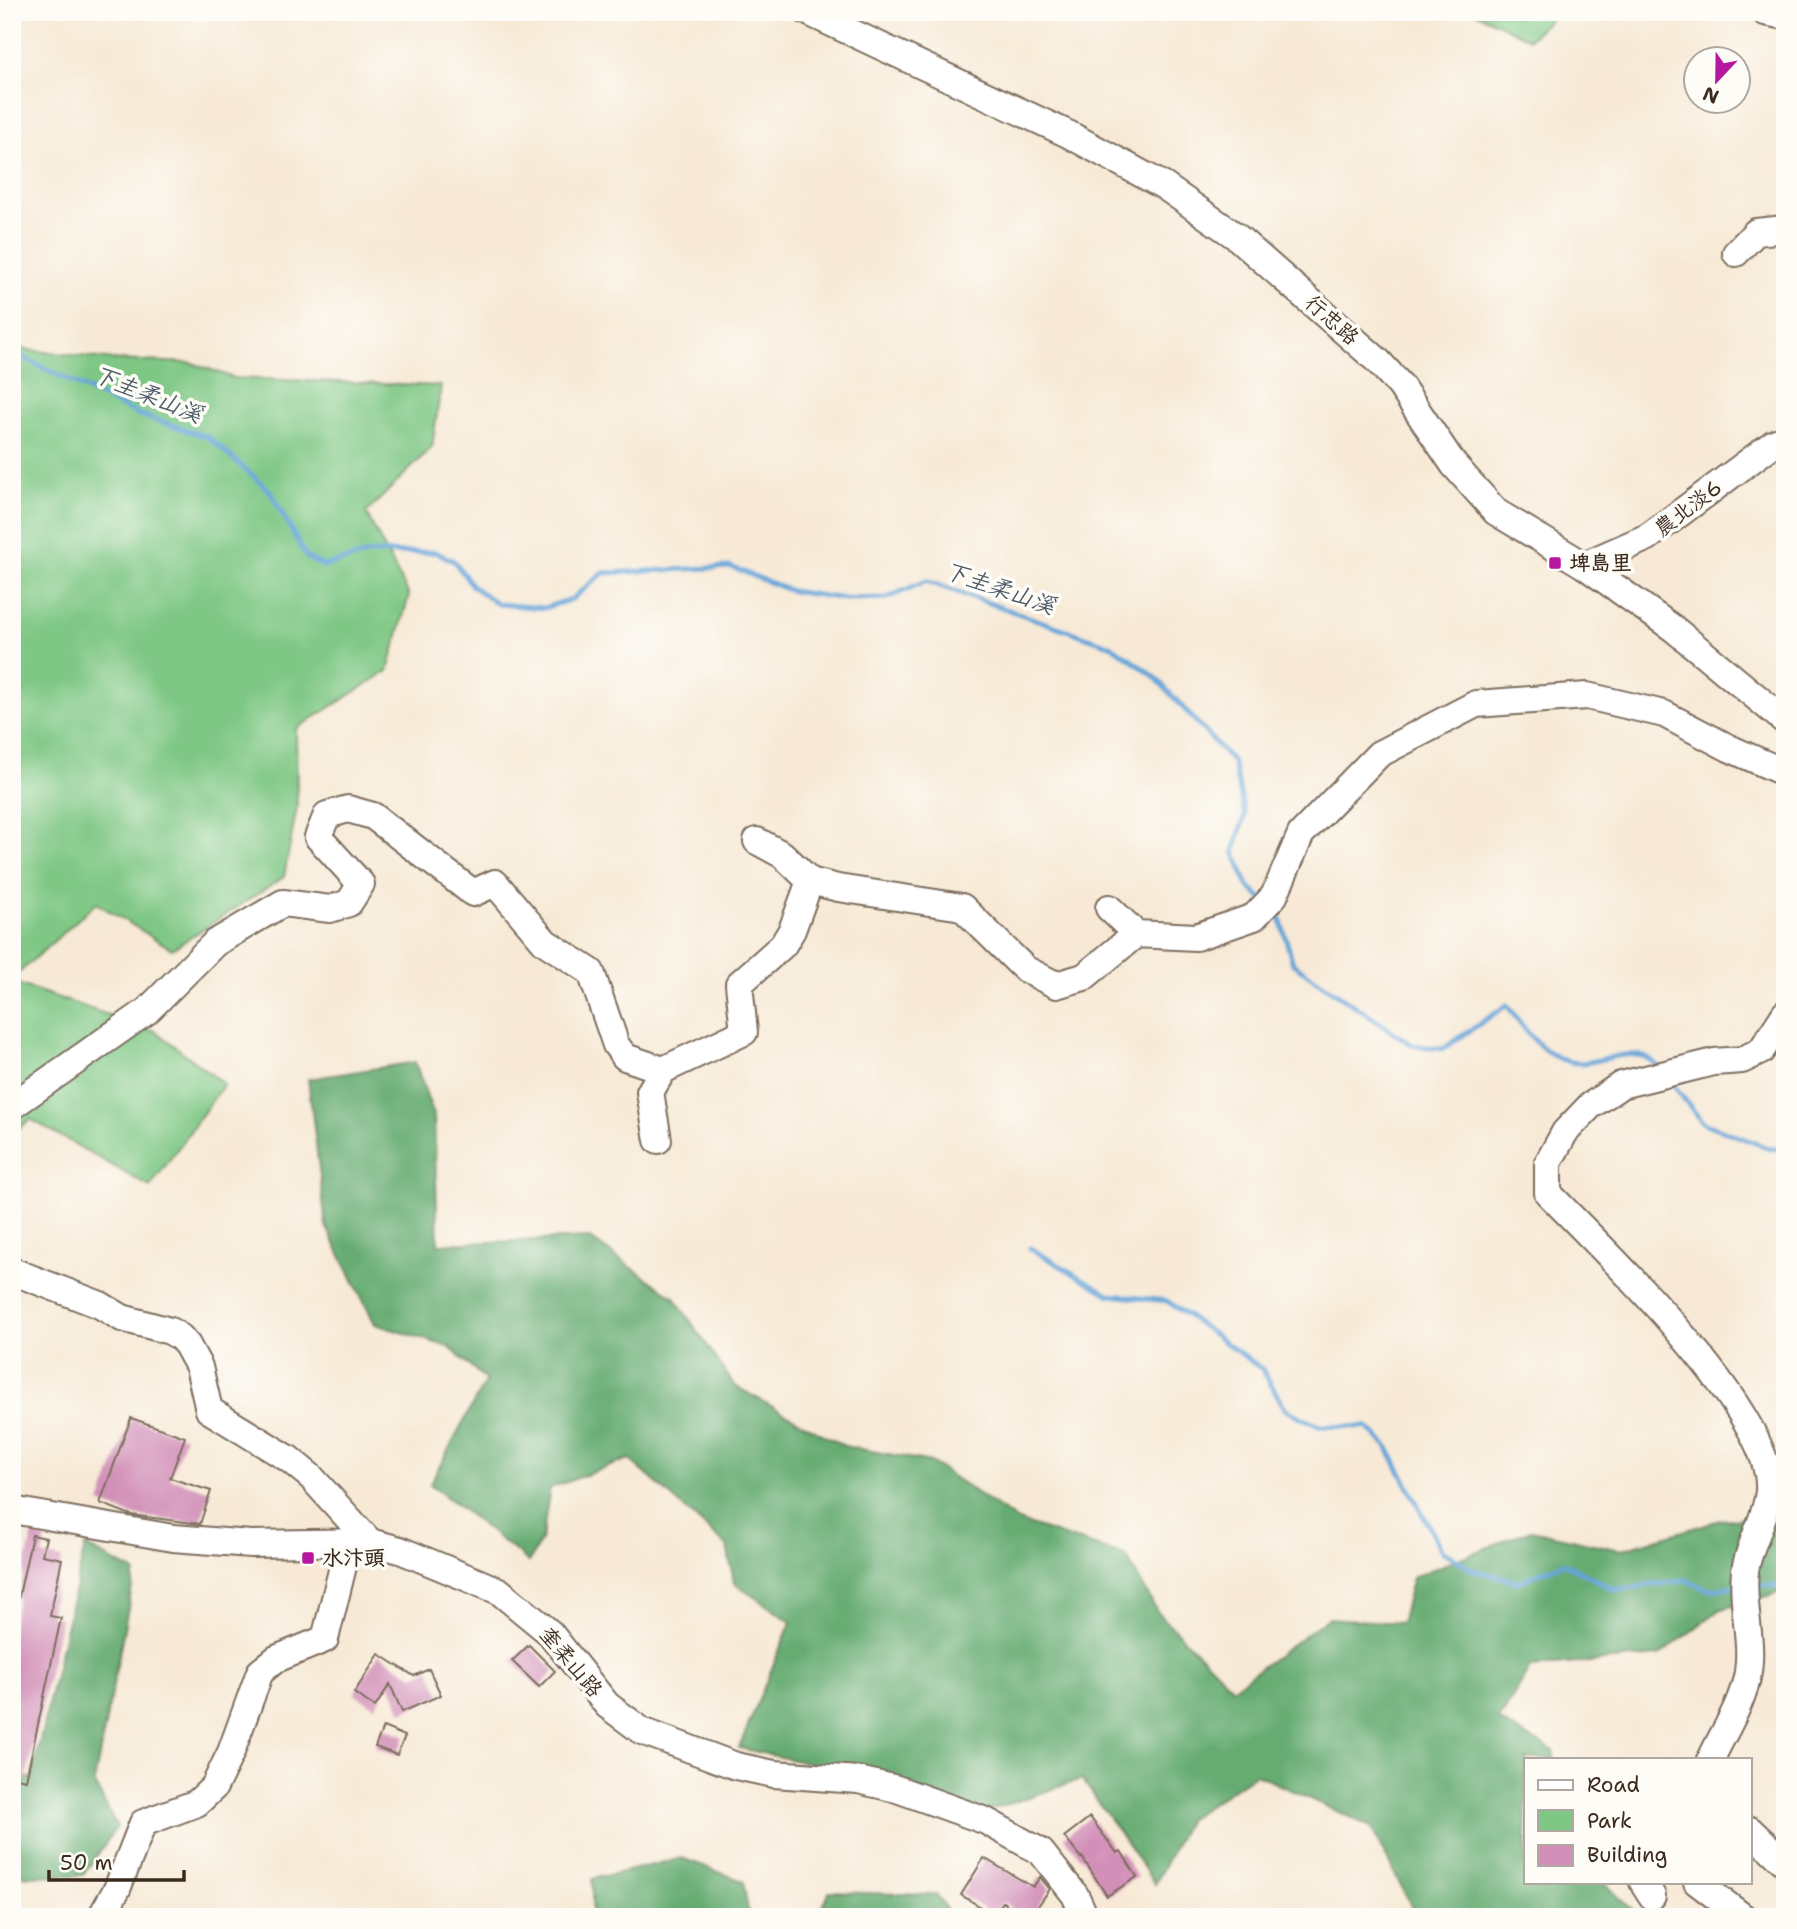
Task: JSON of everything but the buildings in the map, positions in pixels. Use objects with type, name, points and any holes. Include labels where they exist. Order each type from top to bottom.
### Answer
[{"type":"street","name":"行忠路","points":[[808,12],[1068,134],[1164,186],[1237,237],[1378,360],[1400,385],[1454,465],[1496,512],[1584,565],[1674,629],[1785,721]]},
{"type":"street","points":[[1766,12],[1785,16]]},
{"type":"street","points":[[1736,253],[1756,232],[1785,229]]},
{"type":"street","name":"農北淡6","points":[[1584,565],[1648,537],[1774,443],[1785,439]]},
{"type":"street","points":[[1109,908],[1136,934],[1196,937],[1254,917],[1274,895],[1301,834],[1379,754],[1476,704],[1587,696],[1664,714],[1785,773]]},
{"type":"street","points":[[12,1106],[147,1011],[215,943],[283,904],[330,909],[349,903],[361,884],[318,837],[327,815],[348,809],[373,816],[473,893],[495,883],[545,942],[591,972],[616,1045],[625,1057],[663,1070]]},
{"type":"street","points":[[757,841],[783,855],[810,881],[838,888],[962,907],[1025,969],[1056,985],[1084,977],[1136,934]]},
{"type":"street","points":[[658,1140],[650,1092],[663,1070],[744,1032],[739,984],[783,945],[792,930],[810,881]]},
{"type":"street","points":[[1711,1758],[1737,1705],[1748,1672],[1749,1632],[1745,1584],[1769,1490],[1763,1455],[1740,1411],[1669,1318],[1548,1193],[1548,1163],[1565,1132],[1590,1106],[1621,1086],[1714,1062],[1742,1060],[1761,1051],[1785,1014]]},
{"type":"street","points":[[12,1270],[100,1305],[122,1318],[170,1331],[180,1337],[199,1367],[209,1410],[289,1459],[311,1477],[359,1542],[325,1639],[276,1659],[260,1672],[231,1752],[214,1787],[197,1803],[144,1823],[117,1889],[101,1917]]},
{"type":"street","name":"奎柔山路","points":[[12,1510],[173,1538],[251,1544],[359,1542],[400,1550],[499,1591],[550,1633],[607,1705],[642,1731],[736,1766],[774,1774],[858,1780],[897,1789],[986,1821],[1041,1852],[1075,1895],[1085,1917]]},
{"type":"street","points":[[1752,1832],[1785,1863]]},
{"type":"street","points":[[1700,1884],[1742,1917]]},
{"type":"green space","points":[[1474,12],[1558,12],[1529,39]]},
{"type":"green space","points":[[12,348],[114,360],[192,363],[234,378],[441,386],[432,447],[366,513],[409,595],[388,671],[296,729],[297,807],[284,877],[172,949],[96,903],[12,979]]},
{"type":"green space","points":[[12,982],[155,1031],[224,1084],[150,1187],[30,1119],[12,1135]]},
{"type":"green space","points":[[415,1062],[434,1116],[438,1244],[589,1238],[674,1297],[735,1386],[844,1446],[931,1462],[1018,1521],[1126,1556],[1158,1613],[1233,1688],[1328,1618],[1401,1623],[1413,1577],[1531,1530],[1620,1550],[1720,1520],[1785,1514],[1785,1591],[1719,1610],[1659,1656],[1530,1667],[1499,1721],[1554,1751],[1554,1758],[1524,1758],[1524,1884],[1604,1884],[1641,1917],[1424,1917],[1415,1914],[1371,1827],[1256,1774],[1188,1819],[1155,1884],[1082,1779],[979,1814],[894,1782],[739,1748],[791,1622],[734,1583],[727,1546],[629,1459],[550,1488],[542,1538],[529,1562],[430,1484],[486,1380],[449,1347],[375,1324],[326,1226],[308,1079]]},
{"type":"green space","points":[[85,1546],[135,1572],[94,1782],[117,1827],[83,1875],[12,1876],[12,1772],[31,1779]]},
{"type":"green space","points":[[682,1858],[743,1881],[749,1917],[592,1917],[592,1879]]},
{"type":"green space","points":[[829,1892],[937,1895],[951,1917],[818,1917]]},
{"type":"waterway","name":"下圭柔山溪","points":[[12,352],[137,414],[208,437],[270,491],[306,557],[323,566],[372,553],[435,552],[454,561],[473,587],[498,604],[544,608],[572,599],[603,573],[731,567],[791,591],[845,599],[887,598],[926,581],[1112,646],[1154,676],[1233,762],[1245,815],[1234,851],[1248,886],[1262,899]]},
{"type":"waterway","name":"下圭柔山溪","points":[[1272,909],[1280,917],[1293,964],[1412,1045],[1443,1049],[1507,1005],[1534,1040],[1560,1058],[1581,1063],[1616,1056],[1639,1055],[1658,1067]]},
{"type":"waterway","name":"下圭柔山溪","points":[[1669,1080],[1703,1123],[1771,1149],[1785,1148]]},
{"type":"waterway","points":[[1030,1248],[1110,1295],[1167,1301],[1262,1369],[1286,1410],[1319,1426],[1367,1427],[1387,1446],[1442,1551],[1473,1570],[1518,1582],[1564,1563],[1615,1590],[1686,1580],[1708,1590],[1738,1586]]},
{"type":"waterway","points":[[1751,1585],[1785,1586]]},
{"type":"place","name":"埤島里","points":[[1555,563]]},
{"type":"place","name":"水汴頭","points":[[308,1558]]}]
